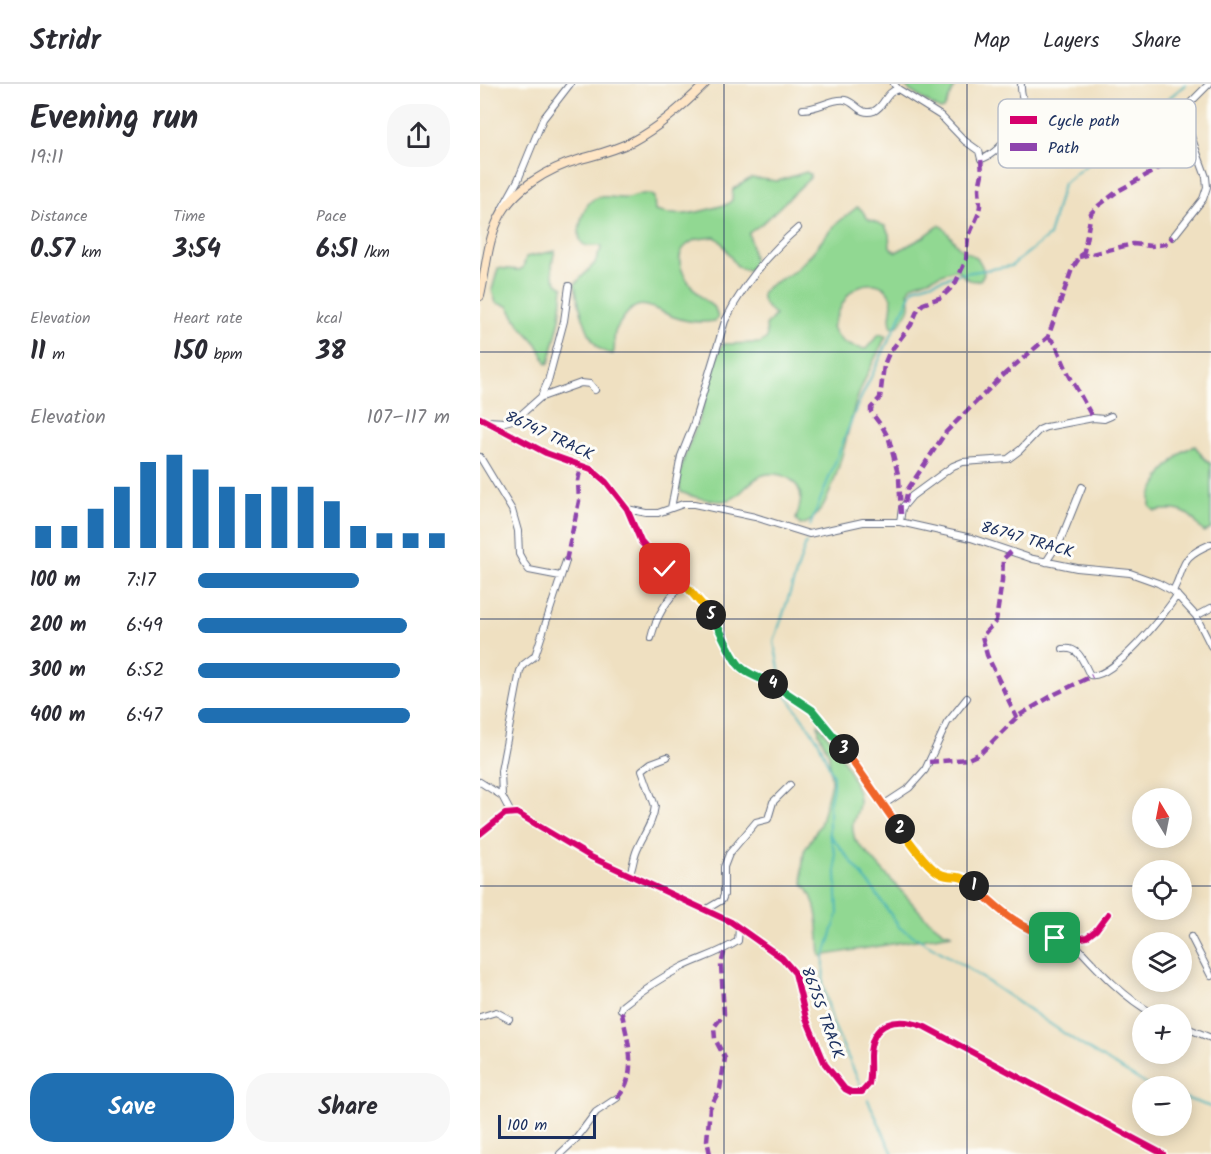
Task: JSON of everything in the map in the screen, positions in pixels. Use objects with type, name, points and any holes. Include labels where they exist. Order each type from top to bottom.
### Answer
[{"type":"street","points":[[480,296],[492,235],[505,201],[518,180],[543,120],[570,84]]},
{"type":"street","points":[[498,218],[512,198],[541,177],[566,164],[603,154],[635,140],[679,108],[705,84]]},
{"type":"street","points":[[1021,84],[1023,99]]},
{"type":"street","points":[[1194,99],[1209,84]]},
{"type":"street","points":[[803,110],[822,107],[831,101],[842,99],[849,101],[855,108],[866,112],[873,111],[879,108],[896,86],[941,116],[965,141],[979,151],[981,159],[993,154],[998,148]]},
{"type":"street","points":[[1173,237],[1203,200],[1206,191],[1206,177],[1196,150]]},
{"type":"street","points":[[672,508],[681,456],[693,426],[725,321],[733,305],[775,248],[798,228]]},
{"type":"street","points":[[541,397],[548,381],[564,321],[569,286]]},
{"type":"street","points":[[483,420],[505,422],[516,419],[541,397],[581,383],[590,384],[595,390]]},
{"type":"street","points":[[900,522],[905,503],[918,490],[958,463],[1008,459],[1039,430],[1046,427],[1111,416]]},
{"type":"street","name":"86747 TRACK","points":[[483,420],[546,453],[591,470],[606,482],[627,509],[658,513],[683,504],[694,504],[755,517],[809,534],[863,522],[900,522],[963,536],[1046,562],[1077,568],[1130,573],[1158,583],[1175,593],[1196,616],[1211,646]]},
{"type":"street","points":[[480,457],[512,510],[518,531],[519,554],[524,563],[529,570],[560,576]]},
{"type":"street","points":[[1046,562],[1061,539],[1082,487]]},
{"type":"street","points":[[627,509],[641,542],[665,569],[683,584],[716,622],[738,664],[744,670],[777,686],[812,710],[827,726],[910,842],[940,874],[958,876],[967,880],[994,906],[1028,929],[1047,936],[1079,940],[1092,934],[1108,914]]},
{"type":"street","points":[[1063,649],[1071,648],[1076,651],[1088,672],[1092,676],[1099,675],[1133,649],[1158,622],[1175,593],[1184,561],[1195,551],[1211,543]]},
{"type":"street","points":[[480,834],[505,814],[511,813],[502,796],[501,771],[520,671],[535,656],[566,561]]},
{"type":"street","points":[[651,638],[653,628],[667,600],[683,584]]},
{"type":"street","points":[[1196,616],[1211,608]]},
{"type":"street","points":[[883,805],[909,788],[929,762],[947,723],[967,698]]},
{"type":"street","points":[[629,876],[655,806],[642,770],[651,763],[667,757]]},
{"type":"street","points":[[480,782],[502,796]]},
{"type":"street","points":[[705,910],[722,900],[724,867],[729,854],[756,822],[768,819],[773,802],[790,785]]},
{"type":"street","name":"86755 TRACK","points":[[511,813],[517,813],[533,821],[591,857],[739,928],[790,965],[795,973],[806,1018],[819,1051],[832,1074],[845,1089],[851,1092],[862,1092],[869,1084],[871,1044],[881,1027],[889,1023],[911,1022],[925,1027],[1163,1154]]},
{"type":"street","points":[[621,1010],[622,1005],[639,992],[684,966],[738,941],[739,928]]},
{"type":"street","points":[[1192,939],[1211,976]]},
{"type":"street","points":[[1071,940],[1138,1004]]},
{"type":"street","points":[[480,1017],[496,1012],[509,1019]]},
{"type":"street","points":[[1192,1030],[1211,1038]]},
{"type":"street","points":[[560,1154],[576,1139],[596,1112],[618,1098]]},
{"type":"green space","points":[[903,84],[956,84],[944,109],[940,110]]},
{"type":"green space","points":[[806,172],[810,174],[810,178],[764,222],[749,233],[754,261],[749,270],[738,267],[724,245],[715,237],[694,241],[688,244],[682,252],[680,260],[686,279],[715,308],[718,318],[715,321],[689,321],[642,305],[630,310],[615,331],[613,354],[598,347],[592,340],[585,324],[575,284],[595,263],[602,246],[587,246],[580,240],[579,229],[585,210],[591,201],[600,197],[628,198],[648,194],[654,197],[655,211],[674,214],[692,213],[728,204],[732,200],[733,189],[751,178],[778,181]]},
{"type":"green space","points":[[857,207],[868,219],[885,226],[889,234],[890,247],[896,252],[940,225],[959,247],[981,263],[984,274],[980,280],[973,281],[958,270],[953,270],[912,285],[908,293],[909,311],[898,326],[892,327],[890,323],[892,299],[882,286],[866,284],[858,287],[842,304],[832,327],[841,340],[854,347],[866,349],[879,334],[886,336],[857,399],[838,471],[830,491],[822,508],[812,520],[800,525],[796,519],[801,495],[793,481],[782,475],[763,475],[728,500],[707,499],[681,492],[682,465],[703,407],[720,348],[723,344],[760,343],[767,338],[766,326],[775,315],[763,302],[762,296],[765,289],[800,266],[835,225]]},
{"type":"green space","points":[[555,251],[553,276],[563,287],[560,319],[547,364],[537,344],[519,324],[508,306],[496,303],[492,290],[498,268],[519,270],[523,268],[526,257]]},
{"type":"green space","points":[[1195,446],[1211,464],[1211,529],[1204,532],[1186,513],[1171,510],[1155,511],[1150,507],[1150,496],[1163,472],[1183,451]]},
{"type":"green space","points":[[818,724],[837,750],[855,785],[859,804],[853,824],[855,840],[924,916],[943,931],[952,934],[820,956],[815,908],[809,891],[803,884],[802,870],[804,851],[820,825],[831,783],[829,754],[819,733]]},
{"type":"waterway","points":[[1168,99],[1186,84]]},
{"type":"waterway","points":[[810,526],[858,404],[914,288],[959,274],[1011,266],[1049,236],[1063,184],[1083,168]]},
{"type":"waterway","points":[[781,679],[774,642],[806,543]]},
{"type":"waterway","points":[[786,695],[819,742],[833,776],[829,804],[829,834],[835,853],[838,914],[824,958],[823,985],[833,1024],[860,1084]]},
{"type":"waterway","points":[[830,835],[871,886],[900,928],[963,965],[1080,1044],[1133,1076]]},
{"type":"waterway","points":[[868,1100],[893,1154]]},
{"type":"waterway","points":[[1192,1100],[1211,1107]]},
{"type":"marked path","points":[[901,514],[899,478],[889,439],[871,412],[871,408],[880,398],[884,365],[889,353],[911,325],[918,309],[923,304],[942,297],[955,284],[966,260],[968,238],[980,206],[981,159]]},
{"type":"marked path","points":[[905,503],[908,489],[946,432],[1000,378],[1048,337],[1072,269],[1084,251],[1091,213],[1118,191],[1159,168]]},
{"type":"marked path","points":[[1079,257],[1133,244],[1151,246],[1165,244],[1173,237]]},
{"type":"marked path","points":[[1048,337],[1055,343],[1069,375],[1093,418]]},
{"type":"marked path","points":[[566,561],[579,501],[578,481],[581,466]]},
{"type":"marked path","points":[[1011,552],[1003,559],[996,621],[982,636],[987,655],[1017,718]]},
{"type":"marked path","points":[[929,762],[968,759],[981,753],[1018,716],[1092,676]]},
{"type":"marked path","points":[[710,1154],[707,1140],[710,1108],[720,1089],[725,1058],[715,1039],[714,1027],[724,1014],[721,965],[725,949]]},
{"type":"marked path","points":[[617,1098],[624,1089],[630,1067],[621,1009]]},
{"type":"cycle path","points":[[480,418],[546,453],[591,469],[606,482],[627,509],[641,542],[665,569],[697,597],[716,622],[737,664],[744,670],[777,686],[820,718],[900,828],[936,871],[962,877],[1006,915],[1028,929],[1047,936],[1071,940],[1087,937],[1096,930],[1108,914]]},
{"type":"cycle path","points":[[480,834],[505,814],[517,813],[591,857],[731,922],[782,958],[795,973],[806,1018],[825,1064],[845,1089],[851,1092],[862,1092],[869,1084],[870,1056],[875,1035],[887,1024],[905,1022],[925,1027],[1163,1154]]},
{"type":"route","points":[[665,569],[679,579],[706,609],[716,622],[738,664],[744,670],[777,686],[820,718],[900,828],[940,874],[962,877],[1006,915],[1038,934],[1055,938]]}]
